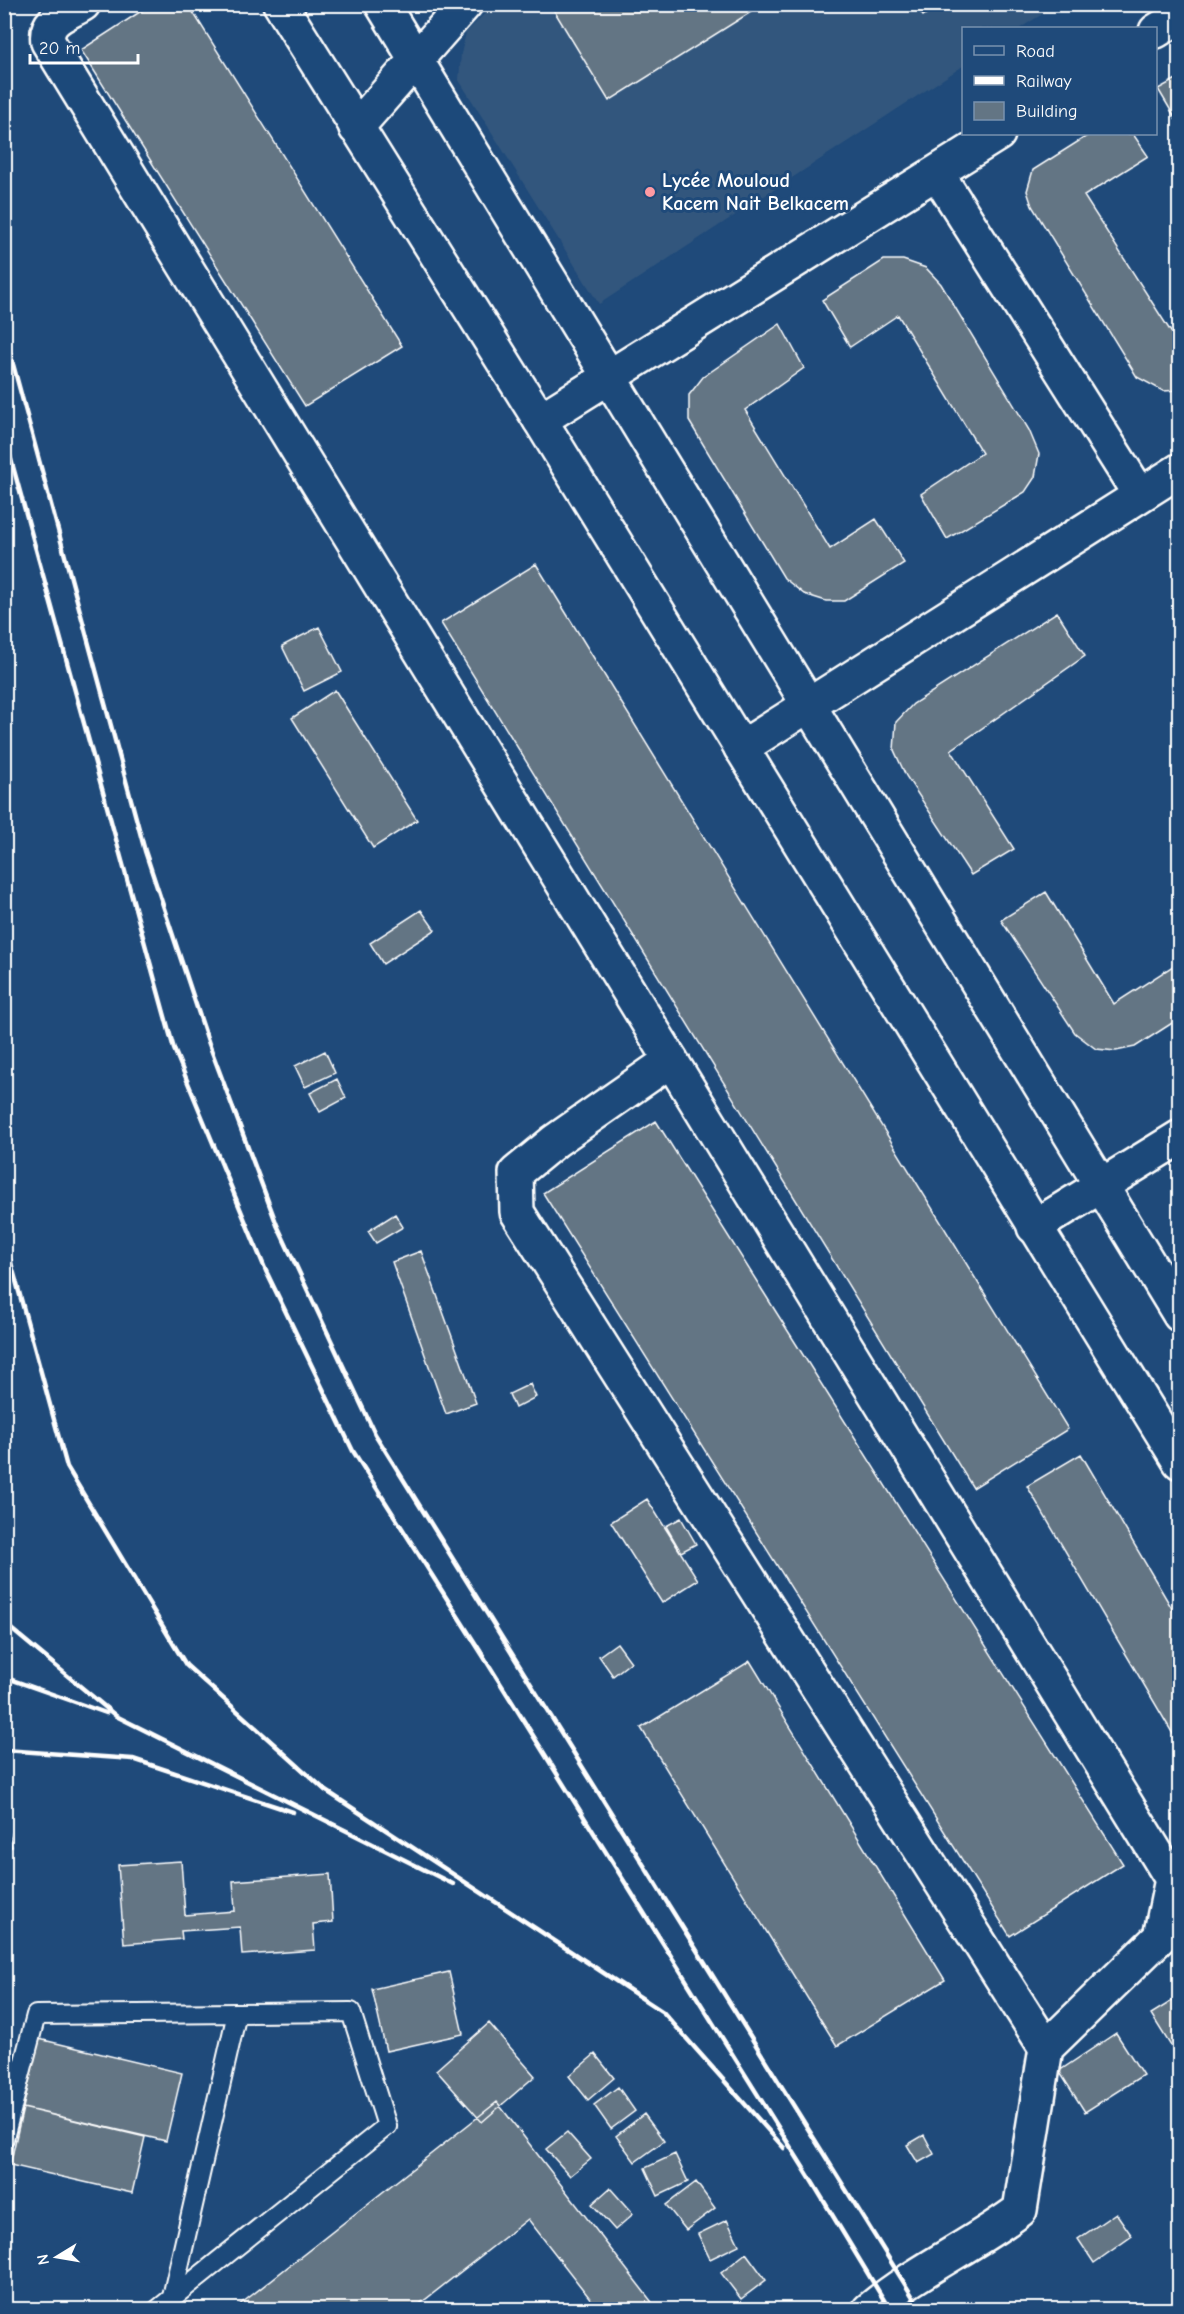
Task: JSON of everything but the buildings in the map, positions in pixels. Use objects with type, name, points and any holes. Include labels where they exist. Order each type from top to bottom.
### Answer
[{"type":"street","points":[[83,4],[50,23],[47,33],[48,42],[1172,1879],[1160,1937],[1046,2048],[1020,2210],[991,2232],[904,2283],[869,2310]]},
{"type":"street","points":[[280,4],[540,420],[1179,1462]]},
{"type":"street","points":[[382,4],[1179,1314]]},
{"type":"street","points":[[356,128],[465,4]]},
{"type":"street","points":[[1157,30],[1179,16]]},
{"type":"street","points":[[540,420],[996,135]]},
{"type":"street","points":[[937,173],[1140,495]]},
{"type":"street","points":[[741,748],[1179,470]]},
{"type":"street","points":[[671,1060],[555,1141],[516,1173],[517,1212],[1046,2048]]},
{"type":"street","points":[[1034,1227],[1179,1137]]},
{"type":"lane","points":[[4,2138],[36,2015],[351,2012],[387,2126],[157,2310]]},
{"type":"lane","points":[[172,2297],[237,2013]]},
{"type":"shaded area","name":"Lycée Mouloud Kacem Nait Belkacem","points":[[493,5],[1057,5],[1022,27],[962,27],[962,67],[599,304],[459,80],[461,54],[466,33]]},
{"type":"railway","points":[[4,331],[145,851],[209,1044],[277,1225],[375,1434],[921,2310]]},
{"type":"railway","points":[[4,434],[174,1049],[266,1271],[353,1451],[808,2175],[890,2310]]},
{"type":"railway","points":[[4,1237],[67,1467],[186,1665],[325,1790],[663,2012],[784,2148]]},
{"type":"railway","points":[[4,1623],[116,1716],[453,1884]]},
{"type":"railway","points":[[4,1677],[106,1713]]},
{"type":"railway","points":[[4,1750],[133,1759],[293,1812]]},
{"type":"place","name":"Lycée Mouloud Kacem Nait Belkacem","points":[[650,192]]}]
